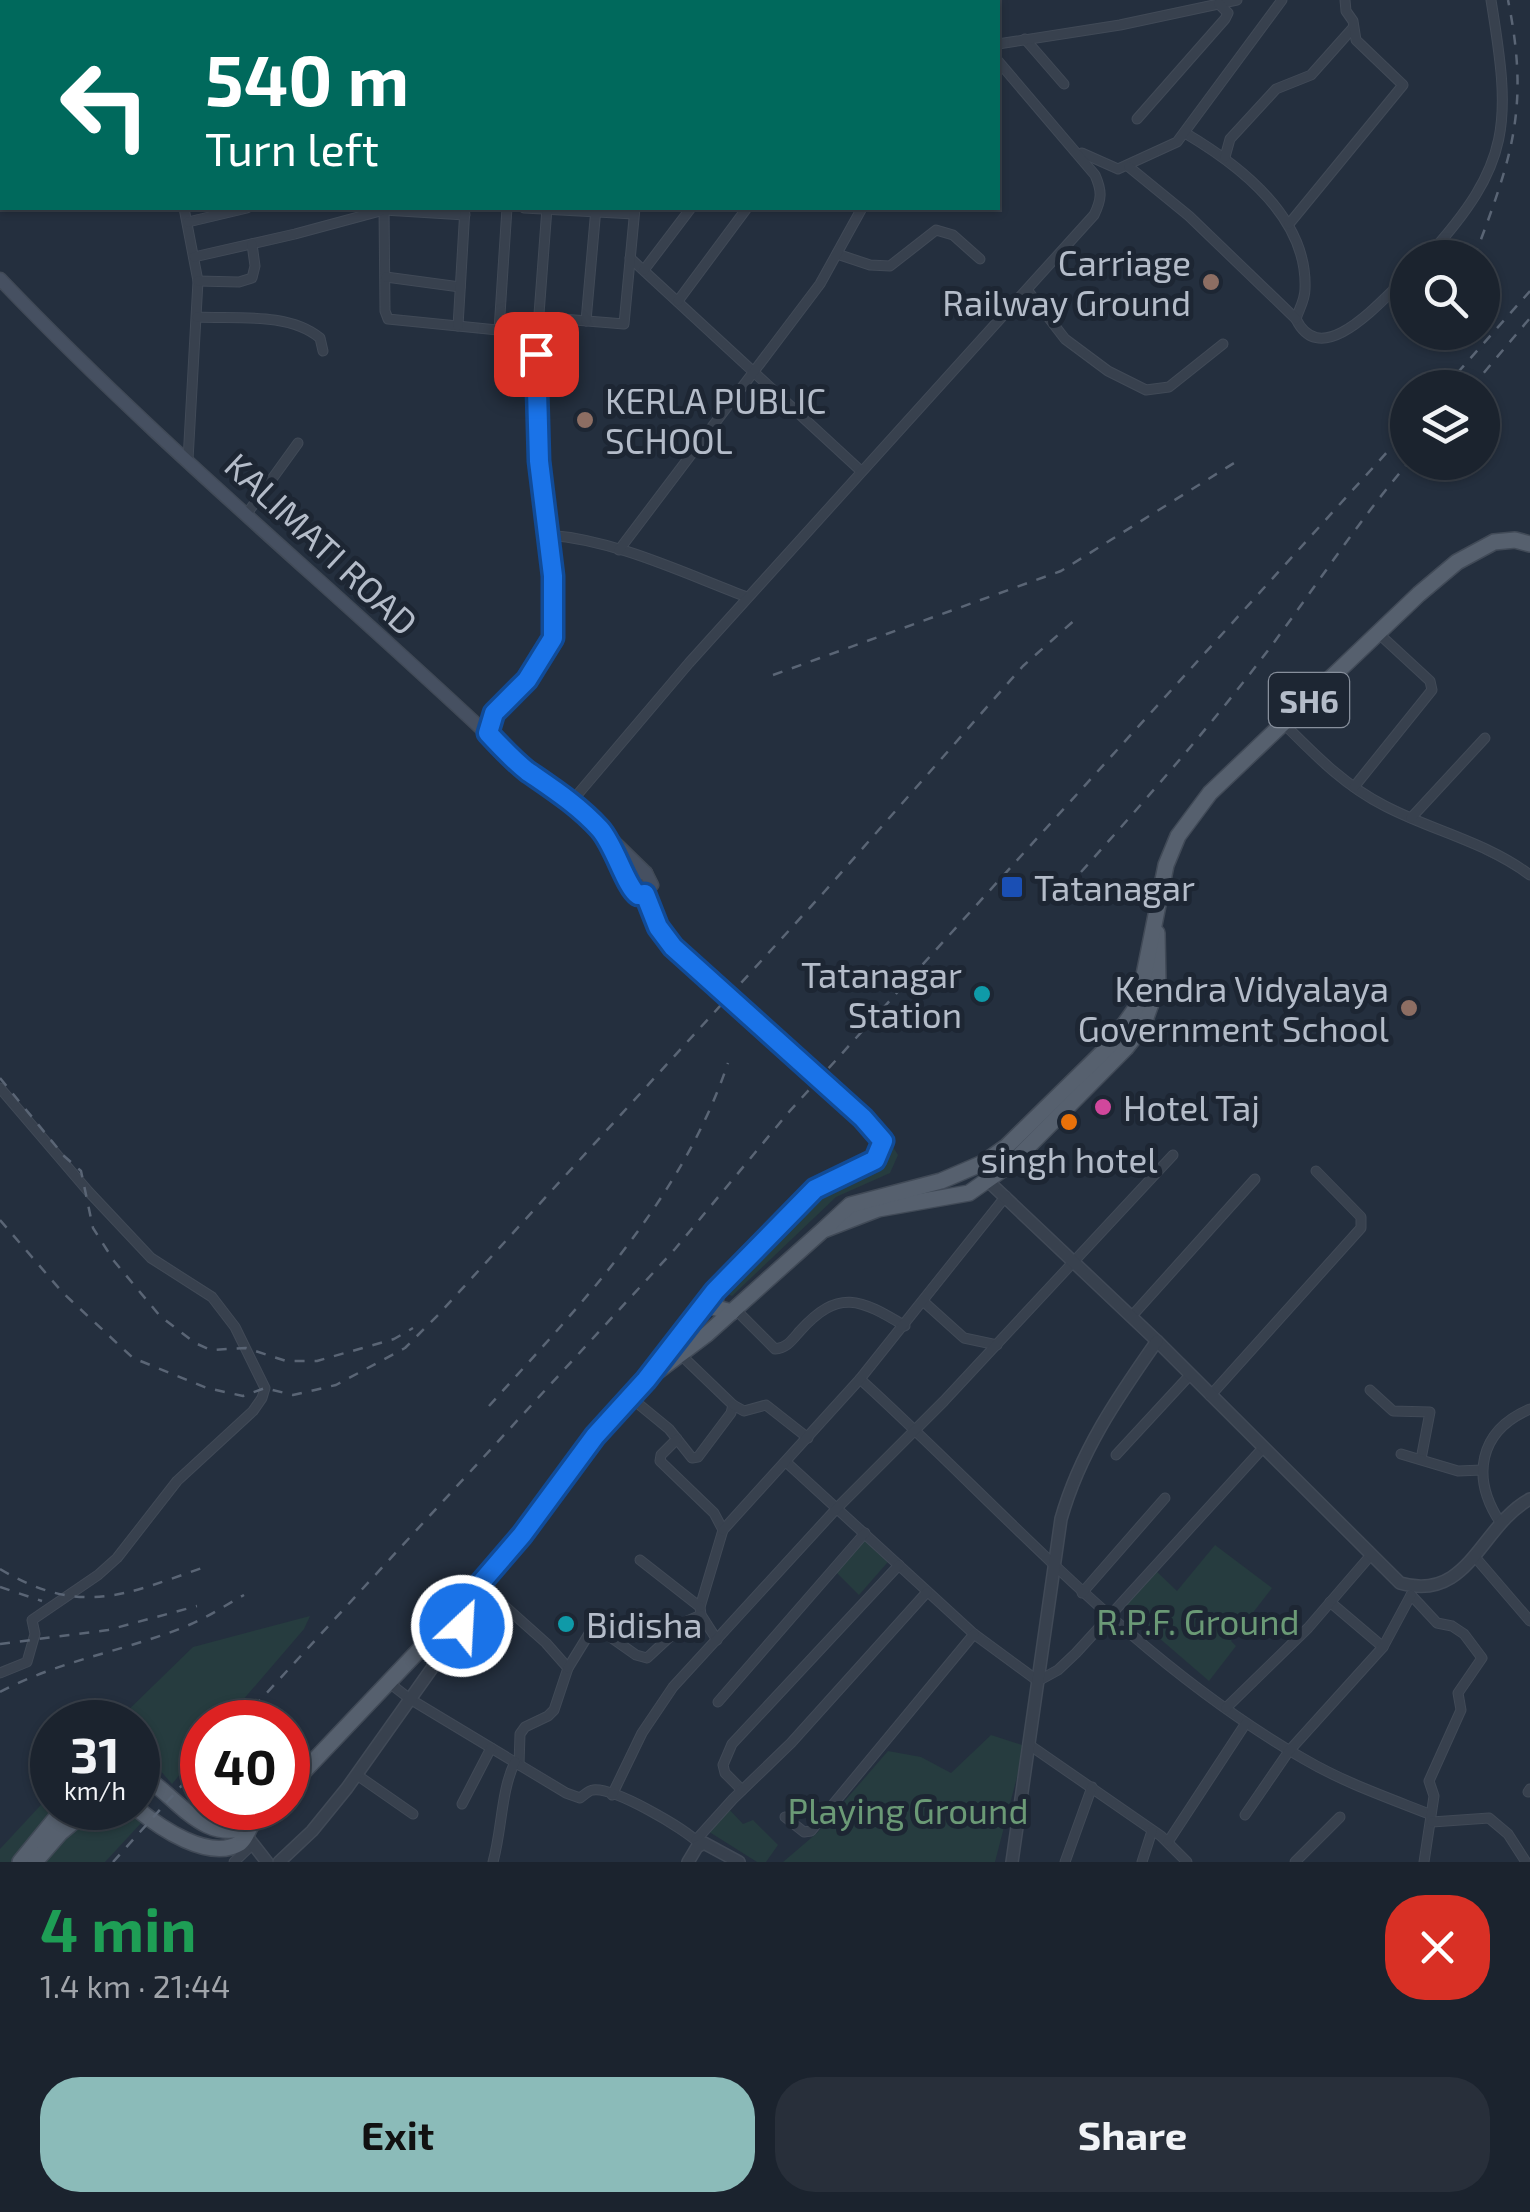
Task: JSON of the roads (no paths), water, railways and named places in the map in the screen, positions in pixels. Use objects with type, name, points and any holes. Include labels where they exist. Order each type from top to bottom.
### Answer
[{"type":"main road","name":"KALIMATI ROAD","points":[[0,279],[71,354],[246,515],[524,768],[572,801],[646,873]]},
{"type":"main road","name":"SH6","points":[[310,1765],[477,1588],[522,1535],[595,1436],[646,1380],[682,1355],[850,1204],[952,1177],[983,1163],[1007,1146],[1110,1046],[1138,1005],[1166,864],[1190,816],[1419,594],[1474,551],[1494,542],[1515,540],[1530,544]]},
{"type":"main road","name":"KALIMATI ROAD","points":[[610,841],[629,885]]},
{"type":"main road","points":[[646,873],[652,882],[645,894],[635,894],[629,885],[632,875],[646,873]]},
{"type":"main road","points":[[645,894],[658,927],[673,947],[863,1118],[883,1141],[875,1160],[815,1189],[715,1291],[646,1380]]},
{"type":"main road","name":"SH6","points":[[822,1230],[861,1214],[969,1193],[1013,1162],[1143,1026],[1158,984],[1158,938],[1154,924]]},
{"type":"main road","points":[[715,1291],[716,1308],[734,1310]]},
{"type":"main road","points":[[160,1788],[194,1818],[216,1828],[248,1834]]},
{"type":"main road","points":[[160,1826],[196,1847],[232,1849],[251,1830]]},
{"type":"main road","points":[[20,1862],[46,1830]]},
{"type":"main road","points":[[35,1862],[64,1830]]},
{"type":"street","points":[[1000,44],[1120,25],[1237,0]]},
{"type":"street","points":[[1074,148],[1108,166],[1129,167],[1177,142],[1282,0]]},
{"type":"street","points":[[1289,224],[1403,83],[1356,40],[1345,0]]},
{"type":"street","points":[[1442,240],[1464,216],[1495,161],[1502,126],[1503,86],[1491,0]]},
{"type":"street","points":[[1137,119],[1225,19],[1228,13],[1219,4]]},
{"type":"street","points":[[1224,157],[1230,139],[1276,89],[1312,76],[1354,26]]},
{"type":"street","points":[[1025,40],[1064,84]]},
{"type":"street","points":[[572,801],[747,598],[1072,242],[1100,203],[1101,190],[1095,174],[1000,63]]},
{"type":"street","points":[[1185,134],[1224,157],[1289,224],[1300,246],[1306,289],[1296,319]]},
{"type":"street","points":[[1129,167],[1189,216],[1312,337],[1329,340],[1339,336],[1390,292]]},
{"type":"street","points":[[185,210],[198,281],[188,460]]},
{"type":"street","points":[[188,222],[239,210]]},
{"type":"street","points":[[194,257],[380,210]]},
{"type":"street","points":[[384,210],[388,318],[538,334]]},
{"type":"street","points":[[424,210],[465,211],[458,326]]},
{"type":"street","points":[[498,330],[507,210]]},
{"type":"street","points":[[488,733],[494,713],[527,680],[553,638],[554,595],[536,415],[538,317],[547,210]]},
{"type":"street","points":[[538,317],[586,322],[624,324],[634,211],[596,210],[586,322]]},
{"type":"street","points":[[644,270],[689,210]]},
{"type":"street","points":[[678,301],[746,210]]},
{"type":"street","points":[[619,550],[820,284],[861,210]]},
{"type":"street","points":[[838,254],[870,265],[890,266],[936,230],[952,235],[980,259]]},
{"type":"street","points":[[198,281],[239,282],[252,278],[252,244]]},
{"type":"street","points":[[630,258],[861,471]]},
{"type":"street","points":[[386,277],[460,287]]},
{"type":"street","points":[[1028,290],[1065,339],[1108,370],[1146,390],[1168,387],[1223,344]]},
{"type":"street","points":[[197,317],[262,320],[308,328],[320,338],[323,351]]},
{"type":"street","points":[[246,515],[298,442]]},
{"type":"street","points":[[548,536],[572,537],[619,550],[747,598]]},
{"type":"street","points":[[1354,787],[1432,690],[1430,681],[1378,633]]},
{"type":"street","points":[[1284,724],[1354,787],[1411,818],[1498,854],[1530,876]]},
{"type":"street","points":[[1411,818],[1485,738]]},
{"type":"street","points":[[0,1088],[88,1192],[151,1258],[212,1297],[235,1328],[265,1388],[253,1411],[176,1481],[117,1558],[32,1620],[35,1634],[27,1662],[0,1673]]},
{"type":"street","points":[[612,1795],[657,1708],[838,1507],[916,1430],[1174,1155]]},
{"type":"street","points":[[1210,1396],[1361,1228],[1361,1217],[1316,1171]]},
{"type":"street","points":[[1130,1317],[1255,1179]]},
{"type":"street","points":[[989,1182],[1157,1341],[1371,1556],[1413,1591],[1432,1618],[1458,1628],[1482,1654],[1458,1693],[1462,1710],[1430,1777],[1434,1796],[1424,1862]]},
{"type":"street","points":[[493,1862],[504,1816],[506,1785],[517,1764],[520,1734],[554,1710],[568,1668],[592,1629],[599,1629],[647,1658],[700,1611],[722,1530],[860,1378],[1006,1196]]},
{"type":"street","points":[[734,1310],[775,1349],[786,1346],[807,1323],[835,1303],[862,1302],[904,1326]]},
{"type":"street","points":[[924,1302],[964,1338],[996,1345]]},
{"type":"street","points":[[1012,1862],[1061,1520],[1082,1459],[1113,1404],[1157,1341]]},
{"type":"street","points":[[682,1355],[733,1405],[744,1412],[761,1404],[771,1407],[808,1438]]},
{"type":"street","points":[[1116,1454],[1190,1375]]},
{"type":"street","points":[[860,1378],[1082,1593],[1246,1723],[1350,1783],[1430,1818],[1489,1818],[1527,1858]]},
{"type":"street","points":[[1370,1390],[1393,1410],[1430,1412],[1421,1459]]},
{"type":"street","points":[[630,1398],[677,1439],[689,1455],[698,1457],[733,1405]]},
{"type":"street","points":[[1500,1522],[1487,1502],[1482,1470],[1502,1428],[1530,1409]]},
{"type":"street","points":[[677,1439],[661,1455],[660,1462],[714,1513],[722,1530]]},
{"type":"street","points":[[1038,1681],[1058,1670],[1263,1448]]},
{"type":"street","points":[[1401,1454],[1458,1471],[1482,1470]]},
{"type":"street","points":[[786,1462],[974,1634],[1038,1681]]},
{"type":"street","points":[[1082,1593],[1165,1498]]},
{"type":"street","points":[[1245,1815],[1289,1750],[1383,1647],[1413,1591],[1451,1578],[1475,1557],[1500,1522],[1530,1499]]},
{"type":"street","points":[[718,1702],[865,1534]]},
{"type":"street","points":[[1226,1708],[1371,1556]]},
{"type":"street","points":[[1475,1557],[1530,1621]]},
{"type":"street","points":[[640,1560],[700,1611],[717,1640]]},
{"type":"street","points":[[742,1790],[725,1773],[723,1765],[732,1744],[899,1566]]},
{"type":"street","points":[[288,1859],[356,1775],[468,1616],[477,1588],[546,1642],[568,1668]]},
{"type":"street","points":[[688,1862],[698,1842],[742,1790],[791,1743],[927,1592]]},
{"type":"street","points":[[1330,1602],[1383,1647]]},
{"type":"street","points":[[785,1816],[804,1832],[811,1831],[974,1634]]},
{"type":"street","points":[[388,1682],[574,1796],[584,1796],[591,1790],[612,1795],[672,1821],[698,1842],[709,1843],[739,1862]]},
{"type":"street","points":[[1168,1842],[1246,1723]]},
{"type":"street","points":[[1028,1744],[1168,1842],[1182,1859]]},
{"type":"street","points":[[462,1804],[491,1748]]},
{"type":"street","points":[[356,1775],[413,1814]]},
{"type":"street","points":[[1066,1862],[1092,1787]]},
{"type":"street","points":[[1295,1862],[1340,1817]]},
{"type":"street","points":[[1142,1862],[1152,1831]]},
{"type":"street","points":[[234,1862],[248,1834],[267,1862]]},
{"type":"railway","points":[[1480,240],[1514,132],[1517,72],[1508,0]]},
{"type":"railway","points":[[1460,370],[1530,291]]},
{"type":"railway","points":[[1486,370],[1530,318]]},
{"type":"railway","points":[[260,1700],[675,1249],[788,1113],[1390,449]]},
{"type":"railway","points":[[773,675],[1061,571],[1242,458]]},
{"type":"railway","points":[[1081,872],[1235,692],[1395,480]]},
{"type":"railway","points":[[0,1220],[63,1293],[133,1358],[207,1388],[243,1396],[265,1388],[293,1395],[336,1385],[405,1348],[825,891],[1023,666],[1077,618]]},
{"type":"railway","points":[[489,1406],[594,1288],[657,1204],[708,1113],[728,1063]]},
{"type":"railway","points":[[0,1078],[81,1171],[93,1228],[114,1261],[160,1316],[195,1343],[211,1350],[246,1348],[286,1361],[317,1361],[394,1339],[413,1328]]},
{"type":"railway","points":[[0,1569],[29,1584],[79,1597],[126,1593],[205,1567]]},
{"type":"railway","points":[[0,1587],[42,1601]]},
{"type":"railway","points":[[0,1692],[47,1671],[189,1625],[244,1595]]},
{"type":"railway","points":[[0,1644],[108,1630],[197,1606]]},
{"type":"railway","points":[[113,1862],[180,1787]]},
{"type":"place","name":"Carriage Railway Ground","points":[[1211,282]]},
{"type":"place","name":"KERLA PUBLIC SCHOOL","points":[[585,420]]},
{"type":"place","name":"Tatanagar","points":[[1012,887]]},
{"type":"place","name":"Tatanagar Station","points":[[982,994]]},
{"type":"place","name":"Kendra Vidyalaya Government School","points":[[1409,1008]]},
{"type":"place","name":"Hotel Taj","points":[[1103,1107]]},
{"type":"place","name":"singh hotel","points":[[1069,1122]]},
{"type":"place","name":"Bidisha","points":[[566,1624]]},
{"type":"park label","name":"R.P.F. Ground","points":[[1198,1621]]},
{"type":"park label","name":"Playing Ground","points":[[908,1810]]}]
